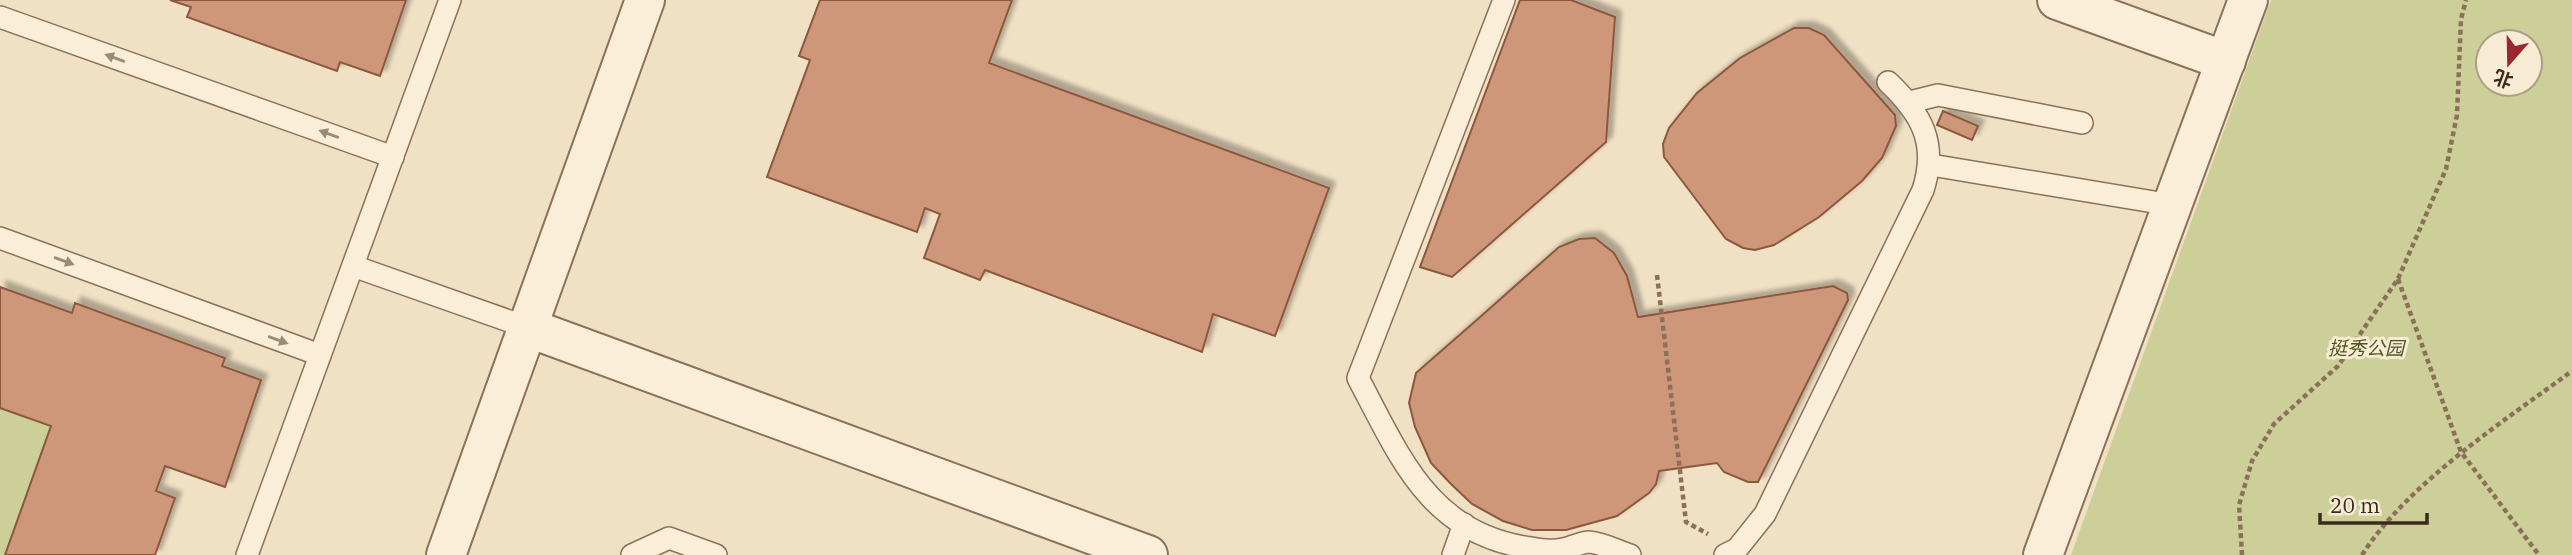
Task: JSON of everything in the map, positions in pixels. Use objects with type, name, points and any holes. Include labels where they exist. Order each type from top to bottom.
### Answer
[{"type":"street","points":[[446,555],[645,0]]},
{"type":"street","points":[[2057,0],[2226,61]]},
{"type":"street","points":[[2043,555],[2248,0]]},
{"type":"street","points":[[529,328],[1148,555]]},
{"type":"lane","points":[[247,555],[450,0]]},
{"type":"lane","points":[[1504,0],[1358,378],[1407,472],[1432,502],[1464,524],[1530,552],[1560,550],[1589,542],[1630,555]]},
{"type":"lane","points":[[0,17],[393,157]]},
{"type":"lane","points":[[1731,552],[1765,514],[1923,190],[1931,165],[1927,137],[1910,103],[1888,82]]},
{"type":"lane","points":[[1910,103],[1938,95],[2082,123]]},
{"type":"lane","points":[[1931,165],[2172,205]]},
{"type":"lane","points":[[0,238],[320,355]]},
{"type":"lane","points":[[353,266],[529,328]]},
{"type":"lane","points":[[1453,555],[1464,524]]},
{"type":"lane","points":[[632,555],[666,546],[716,555]]},
{"type":"path","points":[[2242,555],[2239,505],[2252,461],[2274,424],[2338,366],[2398,279],[2446,169],[2457,115],[2461,19],[2466,0]]},
{"type":"path","points":[[1657,275],[1686,522],[1731,552]]},
{"type":"path","points":[[2398,279],[2461,452],[2539,555]]},
{"type":"path","points":[[2362,555],[2376,533],[2461,452],[2572,371]]},
{"type":"green space","name":"挺秀公园","points":[[2271,0],[2572,0],[2572,555],[2071,555]]},
{"type":"green space","points":[[0,408],[51,426],[5,555],[0,555]]},
{"type":"building","points":[[170,0],[406,0],[380,76],[340,62],[337,71],[187,17],[191,7]]},
{"type":"building","points":[[820,0],[1012,0],[989,63],[1329,188],[1275,336],[1213,314],[1202,352],[985,270],[980,280],[924,258],[940,214],[925,208],[917,232],[767,177],[810,60],[799,56]]},
{"type":"building","points":[[1520,0],[1571,0],[1615,17],[1606,142],[1452,277],[1420,267]]},
{"type":"building","points":[[1794,28],[1809,28],[1824,35],[1895,115],[1896,126],[1882,158],[1862,181],[1819,217],[1774,245],[1755,250],[1743,248],[1726,239],[1664,157],[1663,144],[1669,128],[1697,93],[1740,58]]},
{"type":"building","points":[[1943,111],[1978,126],[1972,140],[1937,125]]},
{"type":"building","points":[[1595,238],[1614,253],[1627,276],[1638,317],[1833,286],[1847,293],[1848,300],[1758,482],[1748,482],[1724,472],[1717,463],[1659,471],[1656,484],[1649,493],[1617,516],[1566,530],[1532,530],[1503,521],[1472,504],[1451,484],[1431,463],[1415,427],[1409,403],[1416,373],[1559,247],[1579,239]]},
{"type":"building","points":[[0,287],[72,313],[75,303],[225,358],[222,366],[261,380],[225,487],[165,466],[156,491],[175,498],[155,555],[5,555],[51,426],[0,408]]}]
